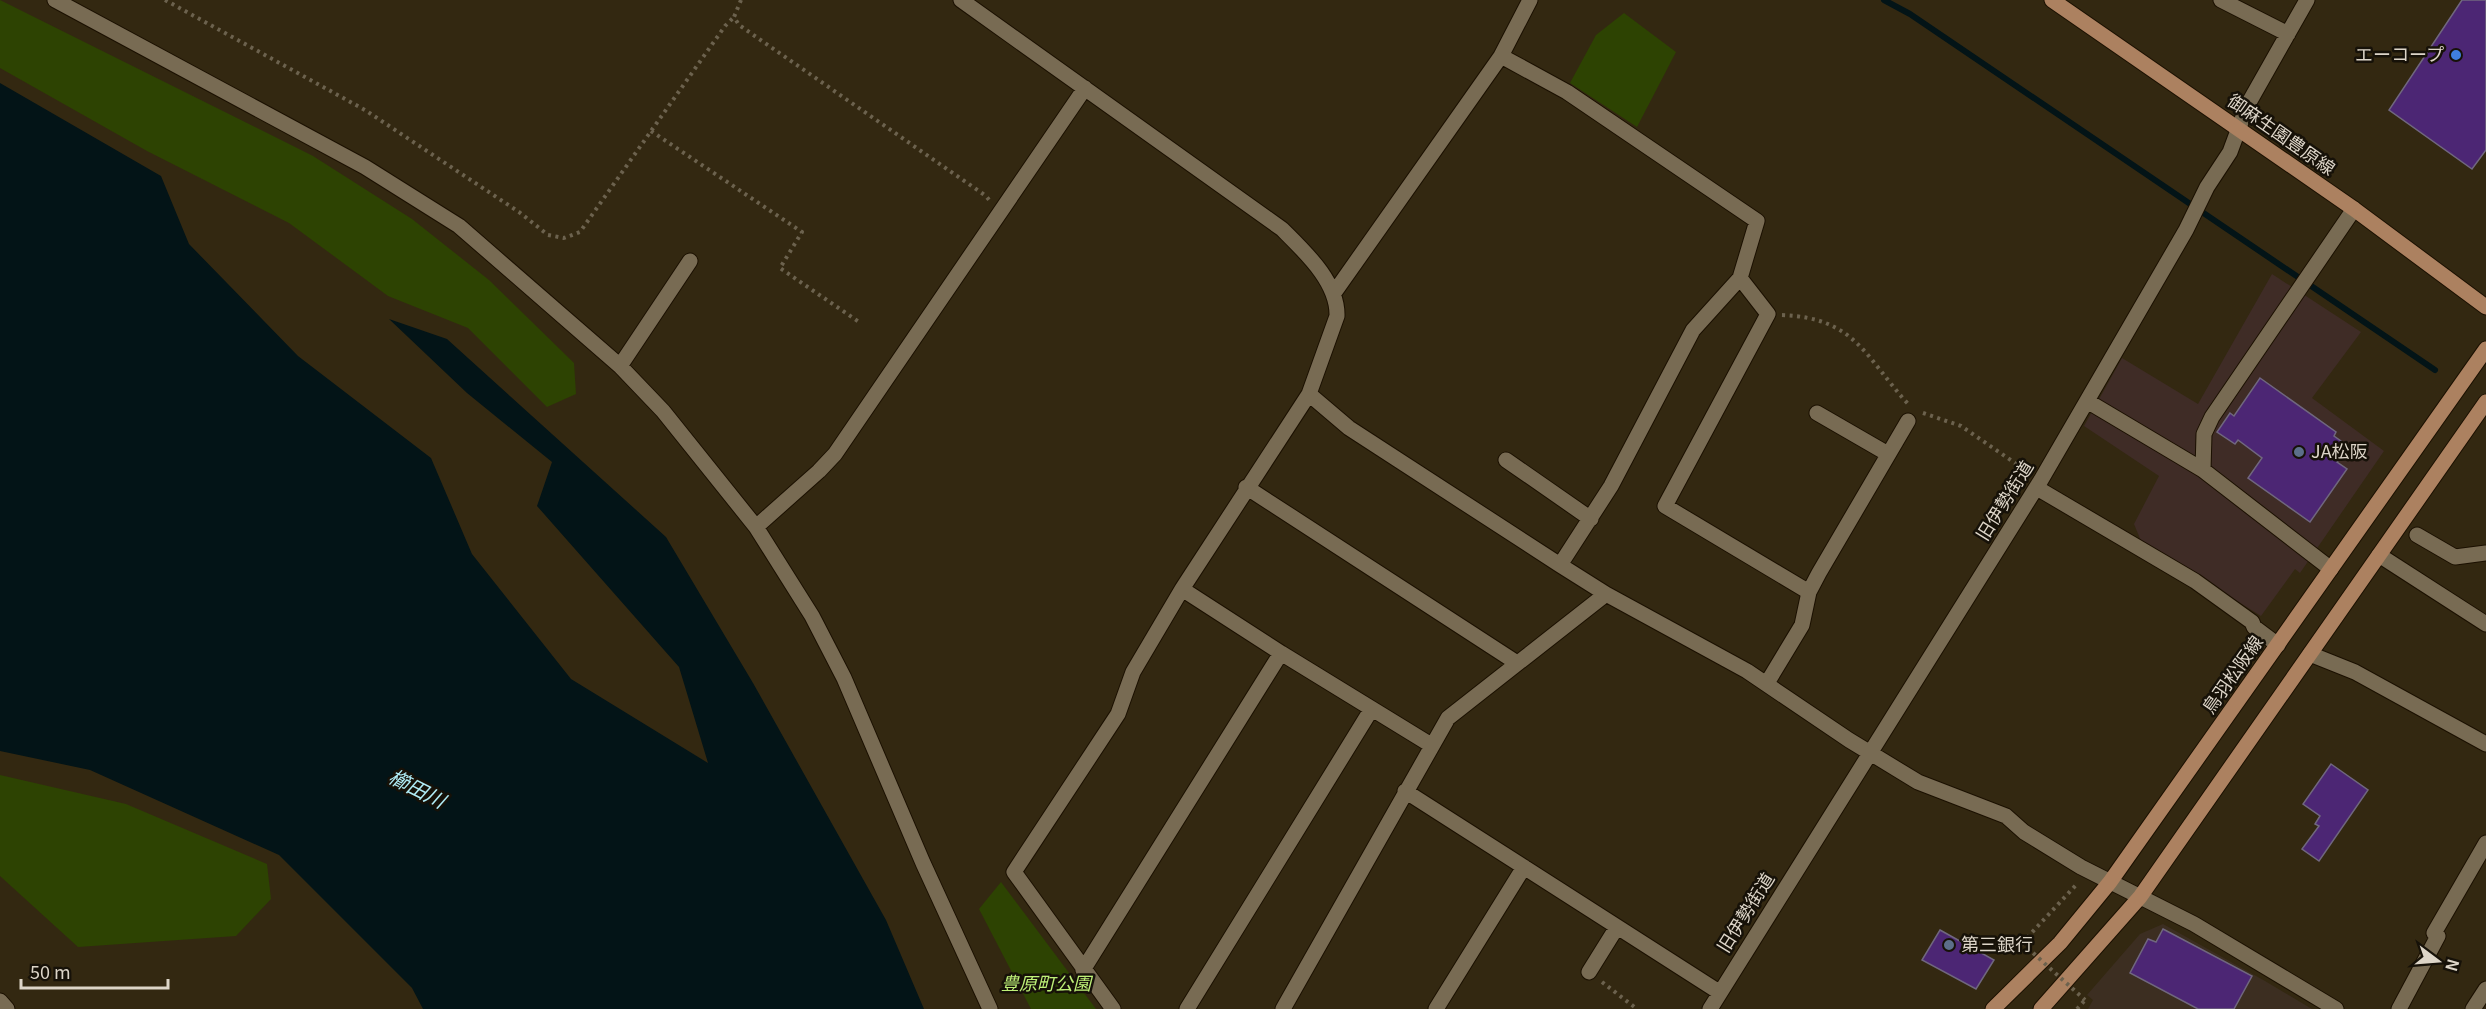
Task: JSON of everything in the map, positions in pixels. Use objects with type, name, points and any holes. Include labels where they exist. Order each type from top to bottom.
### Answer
[{"type":"main road","name":"御麻生園豊原線","points":[[2052,0],[2354,209],[2486,307]]},
{"type":"main road","name":"鳥羽松阪線","points":[[1993,1009],[2060,943],[2110,882],[2486,349]]},
{"type":"main road","points":[[2041,1009],[2140,897],[2486,402]]},
{"type":"street","points":[[55,0],[399,186],[459,226],[620,366],[663,411],[756,527],[812,616],[844,678],[923,863],[990,1009]]},
{"type":"street","points":[[961,0],[1282,229],[1303,250],[1334,293],[1337,316],[1309,394],[1246,487],[1182,589],[1133,672],[1118,714],[1014,872],[1113,1009]]},
{"type":"street","points":[[1334,293],[1501,56],[1530,0]]},
{"type":"street","points":[[2221,0],[2288,34]]},
{"type":"street","name":"旧伊勢街道","points":[[1710,1009],[1868,753],[2039,484],[2186,230],[2207,187],[2230,152],[2237,129],[2307,0]]},
{"type":"street","points":[[1501,56],[1567,92],[1757,221],[1740,278],[1693,330],[1611,486],[1560,565]]},
{"type":"street","points":[[756,527],[819,471],[834,454],[1085,88]]},
{"type":"street","points":[[2204,470],[2204,434],[2212,417],[2354,209]]},
{"type":"street","points":[[620,366],[690,261]]},
{"type":"street","points":[[1740,278],[1768,314],[1665,506],[1809,592]]},
{"type":"street","points":[[1309,394],[1349,428],[1560,565],[1606,594],[1767,683],[1868,753],[1918,782],[2006,816],[2024,832],[2110,882],[2194,924],[2336,1009]]},
{"type":"street","points":[[2087,401],[2204,470],[2331,569]]},
{"type":"street","points":[[1817,412],[1888,453]]},
{"type":"street","points":[[1767,683],[1802,626],[1809,592],[1908,421]]},
{"type":"street","points":[[1506,460],[1590,519]]},
{"type":"street","points":[[2039,484],[2195,581],[2252,622],[2254,627],[2278,645]]},
{"type":"street","points":[[1246,487],[1517,663]]},
{"type":"street","points":[[2417,535],[2455,557],[2486,554]]},
{"type":"street","points":[[2379,555],[2486,624]]},
{"type":"street","points":[[1182,589],[1371,710],[1431,745]]},
{"type":"street","points":[[1283,1009],[1448,718],[1606,594]]},
{"type":"street","points":[[1083,970],[1281,653]]},
{"type":"street","points":[[2310,654],[2355,672],[2486,744]]},
{"type":"street","points":[[1187,1009],[1371,710]]},
{"type":"street","points":[[1405,791],[1719,992]]},
{"type":"street","points":[[2399,1009],[2438,936],[2434,933],[2486,843]]},
{"type":"street","points":[[1437,1009],[1524,867]]},
{"type":"street","points":[[1589,972],[1617,927]]},
{"type":"street","points":[[2473,1009],[2486,989]]},
{"type":"street","points":[[0,1001],[7,1009]]},
{"type":"path","points":[[165,0],[365,110],[510,206],[548,235],[564,237],[580,232],[724,26],[734,17],[741,0]]},
{"type":"path","points":[[734,17],[739,25],[986,196],[998,214]]},
{"type":"path","points":[[651,131],[802,232],[780,268],[859,322]]},
{"type":"path","points":[[1768,314],[1812,317],[1830,323],[1864,351],[1914,410],[1961,426],[2039,484]]},
{"type":"path","points":[[2077,883],[2022,943],[2085,1000],[2077,1009]]},
{"type":"path","points":[[1589,972],[1637,1009]]},
{"type":"shaded area","points":[[2272,274],[2361,332],[2312,398],[2384,451],[2300,573],[2295,569],[2261,616],[2141,541],[2134,524],[2159,476],[2084,426],[2122,358],[2198,404]]},
{"type":"shaded area","points":[[2163,924],[2312,1009],[2088,1009],[2093,1000],[2087,995],[2140,934]]},
{"type":"green space","points":[[0,0],[313,156],[412,219],[489,280],[574,363],[576,394],[547,407],[468,328],[388,296],[289,223],[147,151],[0,68]]},
{"type":"green space","points":[[1624,13],[1676,52],[1637,127],[1570,83],[1596,35]]},
{"type":"green space","points":[[0,775],[126,804],[267,864],[271,899],[236,936],[78,947],[0,876]]},
{"type":"green space","name":"豊原町公園","points":[[1001,882],[1096,1009],[1031,1009],[979,909]]},
{"type":"water","name":"櫛田川","points":[[0,83],[161,176],[189,244],[298,356],[431,458],[472,554],[571,679],[708,763],[679,667],[537,506],[552,462],[467,393],[389,319],[447,339],[666,537],[753,683],[886,920],[924,1009],[423,1009],[412,988],[279,855],[90,770],[0,751]]},
{"type":"building","name":"エーコープ","points":[[2462,0],[2486,0],[2486,150],[2472,169],[2389,110]]},
{"type":"building","name":"JA松阪","points":[[2260,378],[2336,432],[2334,436],[2348,446],[2337,462],[2347,469],[2310,522],[2248,478],[2262,458],[2238,440],[2235,444],[2217,432],[2230,413],[2234,416]]},
{"type":"building","points":[[2331,764],[2368,790],[2319,861],[2302,849],[2319,826],[2315,824],[2320,816],[2303,804]]},
{"type":"building","points":[[2163,929],[2252,976],[2234,1009],[2198,1009],[2130,973],[2148,939],[2156,942]]},
{"type":"building","name":"第三銀行","points":[[1940,930],[1994,960],[1976,989],[1922,960]]},
{"type":"waterway","points":[[1884,0],[1910,14],[2435,370]]},
{"type":"place","name":"エーコープ","points":[[2456,55]]},
{"type":"place","name":"JA松阪","points":[[2299,452]]},
{"type":"place","name":"第三銀行","points":[[1949,945]]}]
